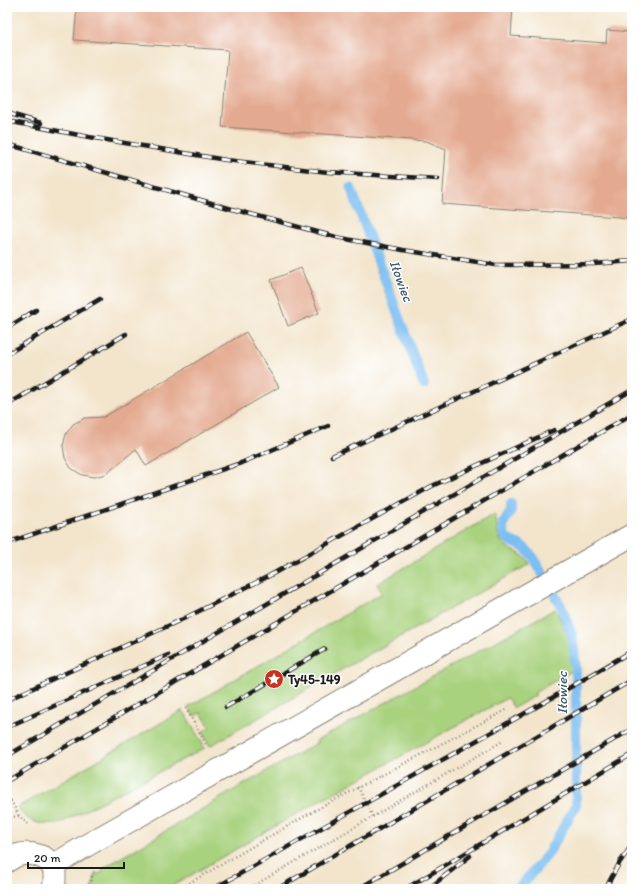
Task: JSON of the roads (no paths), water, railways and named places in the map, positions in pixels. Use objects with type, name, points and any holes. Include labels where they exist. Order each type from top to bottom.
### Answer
[{"type":"street","points":[[52,866],[632,535]]},
{"type":"street","points":[[7,861],[17,855],[30,853],[44,858],[52,866],[55,876],[54,889]]},
{"type":"waterway","name":"Iłowiec","points":[[351,188],[424,385]]},
{"type":"waterway","name":"Iłowiec","points":[[511,504],[509,515],[503,523],[505,536],[510,541],[526,549],[533,557],[561,606],[572,635],[576,668],[576,805],[548,854],[518,889]]},
{"type":"railway","points":[[7,113],[41,123]]},
{"type":"railway","points":[[7,121],[89,137],[226,160],[328,172],[438,179]]},
{"type":"railway","points":[[7,144],[232,209],[336,237],[403,250],[496,265],[594,264],[632,261]]},
{"type":"railway","points":[[7,354],[100,299]]},
{"type":"railway","points":[[7,328],[36,310]]},
{"type":"railway","points":[[332,456],[632,319]]},
{"type":"railway","points":[[7,405],[126,334]]},
{"type":"railway","points":[[7,756],[632,390]]},
{"type":"railway","points":[[7,781],[632,414]]},
{"type":"railway","points":[[7,543],[241,463],[328,426]]},
{"type":"railway","points":[[7,700],[183,619],[267,577],[432,486],[554,430]]},
{"type":"railway","points":[[226,707],[325,649]]},
{"type":"railway","points":[[213,889],[545,702],[632,651]]},
{"type":"railway","points":[[7,727],[168,655]]},
{"type":"railway","points":[[277,889],[632,680]]},
{"type":"railway","points":[[358,889],[632,729]]},
{"type":"railway","points":[[405,889],[632,754]]},
{"type":"railway","points":[[605,889],[620,862],[632,845]]},
{"type":"railway","points":[[428,889],[470,856]]},
{"type":"place","name":"Ty45-149","points":[[274,679]]}]
